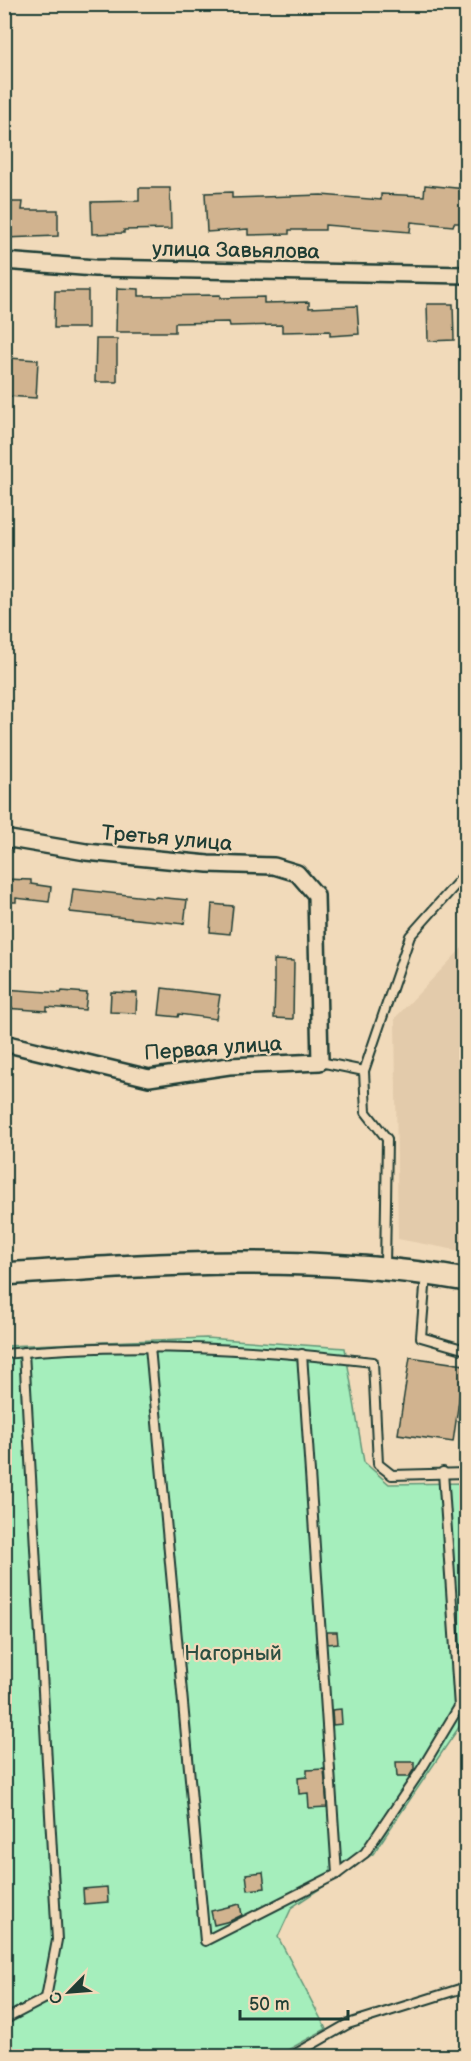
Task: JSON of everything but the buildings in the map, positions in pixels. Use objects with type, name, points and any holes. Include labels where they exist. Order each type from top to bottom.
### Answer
[{"type":"main road","points":[[4,1274],[165,1263],[313,1263],[385,1269],[466,1280]]},
{"type":"street","name":"улица Завьялова","points":[[4,261],[95,268],[466,275]]},
{"type":"street","name":"Третья улица","points":[[4,838],[86,852],[141,858],[207,864],[274,866],[297,873],[316,895],[320,1062]]},
{"type":"street","name":"Первая улица","points":[[4,1042],[149,1078],[230,1066],[320,1062]]},
{"type":"lane","points":[[385,1269],[387,1139],[366,1112],[364,1071],[410,936],[466,873]]},
{"type":"lane","points":[[320,1062],[364,1071]]},
{"type":"lane","points":[[426,1274],[421,1337],[466,1350]]},
{"type":"lane","points":[[150,1347],[205,1941],[337,1874],[365,1853],[421,1770],[466,1695]]},
{"type":"lane","points":[[4,1354],[150,1347],[302,1354],[374,1362],[378,1464],[392,1475],[466,1473]]},
{"type":"lane","points":[[4,2020],[46,1998],[57,1940],[24,1352]]},
{"type":"lane","points":[[302,1354],[337,1874]]},
{"type":"lane","points":[[442,1472],[459,1707]]},
{"type":"lane","points":[[292,2056],[348,2024],[466,1987]]},
{"type":"shaded area","points":[[466,944],[466,1252],[398,1239],[395,1018]]},
{"type":"green space","name":"Нагорный","points":[[206,1338],[345,1348],[364,1462],[389,1484],[466,1483],[466,1717],[373,1854],[292,1907],[278,1937],[326,2029],[277,2056],[5,2056],[5,1346]]}]
